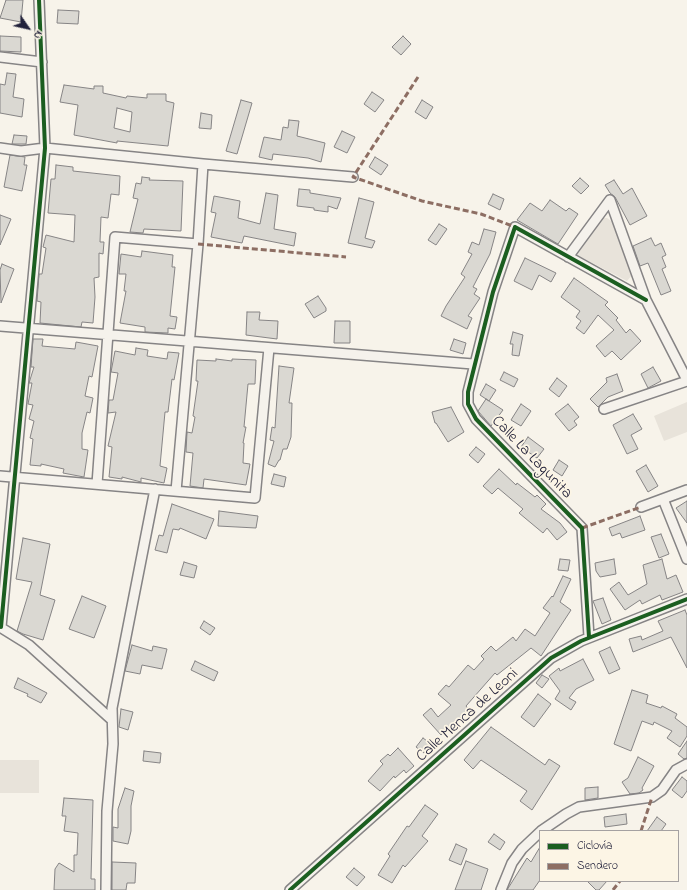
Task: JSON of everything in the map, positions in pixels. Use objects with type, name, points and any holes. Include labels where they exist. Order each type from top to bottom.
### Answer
[{"type":"street","points":[[39,0],[45,148],[1,627],[29,645],[112,720]]},
{"type":"street","points":[[0,57],[42,62]]},
{"type":"street","points":[[0,148],[21,151],[45,148],[202,164],[353,177]]},
{"type":"street","points":[[176,491],[198,244],[202,164]]},
{"type":"street","points":[[604,409],[687,380],[646,300],[610,200],[568,257],[646,300]]},
{"type":"street","name":"Calle La Lagunita","points":[[568,257],[515,227],[502,260],[473,364],[468,392],[468,404],[471,412],[582,528],[589,637]]},
{"type":"street","points":[[97,484],[115,237],[198,244]]},
{"type":"street","points":[[0,326],[473,364]]},
{"type":"street","points":[[0,476],[15,476],[256,498],[269,348]]},
{"type":"street","points":[[106,890],[106,811],[113,750],[113,696],[156,489]]},
{"type":"street","points":[[641,507],[687,490]]},
{"type":"street","points":[[663,499],[687,559]]},
{"type":"street","name":"Calle Menca de Leoni","points":[[290,890],[539,667],[564,649],[589,637],[687,599]]},
{"type":"street","points":[[544,830],[566,814],[579,808],[652,797],[662,790],[676,770],[687,764]]},
{"type":"street","points":[[501,890],[512,863],[522,849],[539,834]]},
{"type":"shaded area","points":[[602,218],[607,218],[614,223],[632,275],[627,281],[577,255]]},
{"type":"shaded area","points":[[687,402],[687,432],[664,441],[654,416]]},
{"type":"shaded area","points":[[0,760],[39,760],[39,793],[0,793]]},
{"type":"building","points":[[6,0],[23,0],[21,22],[0,18]]},
{"type":"building","points":[[58,10],[79,11],[78,24],[57,23]]},
{"type":"building","points":[[0,36],[21,37],[21,52],[0,51]]},
{"type":"building","points":[[403,36],[411,44],[401,55],[392,47]]},
{"type":"building","points":[[7,73],[16,74],[13,97],[24,99],[22,117],[0,113],[0,84],[5,85]]},
{"type":"building","points":[[64,85],[94,89],[94,86],[103,86],[103,93],[126,98],[127,96],[147,98],[147,94],[166,94],[166,101],[174,103],[168,146],[117,141],[117,143],[74,135],[78,105],[60,102]],"holes":[[[117,108],[132,112],[130,132],[114,128]]]},
{"type":"building","points":[[372,92],[384,100],[375,112],[364,104]]},
{"type":"building","points":[[241,100],[252,103],[237,154],[226,151]]},
{"type":"building","points":[[422,100],[433,107],[426,119],[415,112]]},
{"type":"building","points":[[201,113],[212,115],[211,129],[199,128]]},
{"type":"building","points":[[289,120],[299,121],[297,136],[325,143],[321,162],[308,158],[273,154],[272,160],[259,157],[264,137],[281,140],[283,127],[288,128]]},
{"type":"building","points":[[342,131],[355,137],[347,153],[334,147]]},
{"type":"building","points":[[14,135],[27,136],[26,144],[12,144]]},
{"type":"building","points":[[10,155],[25,157],[24,165],[27,165],[22,191],[4,187]]},
{"type":"building","points":[[375,157],[388,165],[381,175],[369,167]]},
{"type":"building","points":[[56,165],[73,167],[73,171],[120,176],[119,195],[111,194],[108,218],[101,217],[100,242],[104,242],[103,254],[99,253],[99,277],[94,278],[95,297],[93,323],[82,322],[81,327],[40,323],[41,302],[37,301],[39,274],[42,274],[46,248],[43,247],[46,235],[74,242],[75,215],[48,213],[51,179],[55,179]]},
{"type":"building","points":[[142,177],[150,178],[149,180],[183,181],[181,231],[144,229],[143,233],[130,232],[138,199],[133,198],[136,183],[141,184]]},
{"type":"building","points":[[580,178],[589,186],[581,194],[572,186]]},
{"type":"building","points":[[614,180],[623,194],[632,188],[647,216],[630,225],[615,197],[610,193],[605,185]]},
{"type":"building","points":[[299,189],[310,190],[310,193],[341,198],[337,209],[328,206],[328,212],[314,210],[314,208],[297,206]]},
{"type":"building","points":[[266,193],[278,195],[274,229],[296,233],[294,246],[244,236],[242,243],[211,237],[216,213],[211,212],[214,196],[240,201],[238,218],[260,224]]},
{"type":"building","points":[[493,194],[504,199],[500,210],[488,204]]},
{"type":"building","points":[[359,198],[374,202],[365,238],[375,241],[372,248],[348,243]]},
{"type":"building","points":[[550,200],[566,211],[569,208],[578,214],[558,244],[517,220],[530,203],[542,211]]},
{"type":"building","points":[[0,215],[11,219],[0,245]]},
{"type":"building","points":[[439,224],[447,229],[436,245],[428,240]]},
{"type":"building","points":[[484,229],[496,232],[490,254],[473,287],[477,289],[474,294],[480,298],[468,316],[472,318],[467,329],[441,316],[465,277],[461,274],[472,254],[468,252],[472,242],[479,245]]},
{"type":"building","points":[[651,238],[655,246],[661,243],[666,255],[662,257],[666,267],[662,269],[671,291],[661,295],[648,263],[640,266],[633,246]]},
{"type":"building","points":[[142,251],[173,255],[172,267],[175,267],[170,316],[177,317],[175,329],[168,328],[168,333],[145,332],[145,327],[120,323],[126,291],[124,291],[126,274],[119,274],[121,254],[141,257]]},
{"type":"building","points":[[525,258],[556,273],[551,282],[539,275],[532,290],[514,281]]},
{"type":"building","points":[[2,264],[14,269],[1,303],[0,270]]},
{"type":"building","points":[[574,278],[608,302],[605,305],[618,318],[616,320],[626,333],[630,329],[641,341],[621,360],[612,351],[605,357],[596,346],[614,330],[598,315],[584,334],[576,328],[581,321],[576,317],[580,311],[561,297]]},
{"type":"building","points":[[318,296],[326,308],[326,311],[314,318],[305,304]]},
{"type":"building","points":[[247,312],[260,312],[259,320],[278,321],[277,339],[246,335]]},
{"type":"building","points":[[335,321],[350,321],[350,343],[334,343]]},
{"type":"building","points":[[513,332],[523,335],[519,356],[512,355],[513,344],[510,344]]},
{"type":"building","points":[[33,339],[43,339],[42,346],[75,349],[76,342],[98,346],[92,377],[89,376],[85,396],[93,398],[90,413],[87,412],[82,433],[82,449],[88,450],[84,477],[63,473],[64,469],[41,464],[41,466],[30,465],[33,439],[30,438],[34,421],[29,419],[33,405],[28,404],[32,383],[29,383],[34,367],[31,367]]},
{"type":"building","points":[[454,339],[466,343],[463,354],[450,350]]},
{"type":"building","points":[[136,348],[148,350],[147,356],[167,359],[168,352],[179,353],[174,380],[172,379],[168,412],[165,412],[160,466],[167,468],[164,483],[141,478],[141,482],[122,477],[122,479],[109,477],[112,447],[108,446],[116,412],[108,413],[109,400],[113,400],[118,373],[111,372],[115,351],[135,355]]},
{"type":"building","points":[[216,359],[232,361],[232,359],[256,360],[255,384],[248,384],[244,427],[246,427],[243,443],[243,463],[250,464],[246,485],[204,479],[203,488],[190,486],[193,453],[186,452],[187,432],[192,433],[195,417],[193,416],[198,381],[196,381],[197,360],[216,361]]},
{"type":"building","points":[[279,366],[294,368],[289,403],[292,403],[291,437],[287,449],[283,449],[280,460],[275,467],[268,464],[274,441],[270,440],[272,427],[275,428]]},
{"type":"building","points":[[653,367],[661,381],[648,388],[641,374]]},
{"type":"building","points":[[504,372],[518,379],[514,387],[500,380]]},
{"type":"building","points":[[617,374],[623,391],[608,397],[598,407],[590,399],[607,382],[606,378]]},
{"type":"building","points":[[557,378],[567,386],[559,397],[549,389]]},
{"type":"building","points":[[486,384],[496,390],[489,401],[480,395]]},
{"type":"building","points":[[486,399],[503,410],[491,426],[478,411]]},
{"type":"building","points":[[521,404],[531,411],[521,426],[511,420]]},
{"type":"building","points":[[568,404],[579,417],[574,421],[577,425],[569,431],[555,414]]},
{"type":"building","points":[[451,407],[464,432],[448,442],[435,423],[432,412]]},
{"type":"building","points":[[633,414],[642,429],[631,435],[638,449],[627,454],[613,425]]},
{"type":"building","points":[[528,437],[544,449],[537,458],[521,447]]},
{"type":"building","points":[[476,447],[485,454],[478,463],[469,455]]},
{"type":"building","points":[[559,460],[568,466],[562,476],[553,470]]},
{"type":"building","points":[[646,465],[658,486],[648,492],[636,471]]},
{"type":"building","points":[[499,469],[516,485],[517,483],[535,497],[537,495],[546,504],[541,509],[560,523],[567,532],[557,540],[547,528],[543,533],[519,513],[523,509],[498,488],[492,494],[483,486]]},
{"type":"building","points":[[274,474],[286,477],[284,487],[271,484]]},
{"type":"building","points":[[687,501],[687,523],[676,508]]},
{"type":"building","points":[[172,504],[214,519],[206,539],[180,528],[179,530],[173,529],[167,553],[155,550],[159,535],[163,536]]},
{"type":"building","points":[[219,511],[258,516],[256,528],[218,526]]},
{"type":"building","points":[[640,516],[645,530],[622,538],[620,533],[612,536],[609,528]]},
{"type":"building","points":[[661,534],[669,554],[659,558],[651,537]]},
{"type":"building","points":[[23,538],[50,544],[40,595],[55,600],[43,640],[17,631],[32,582],[16,579]]},
{"type":"building","points":[[560,559],[570,560],[568,571],[558,570]]},
{"type":"building","points":[[614,559],[616,574],[600,577],[596,571],[595,563]]},
{"type":"building","points":[[662,559],[667,579],[676,575],[683,592],[662,600],[660,595],[642,604],[640,600],[625,610],[610,589],[619,582],[628,595],[647,584],[643,565]]},
{"type":"building","points":[[184,562],[197,566],[194,578],[180,575]]},
{"type":"building","points":[[563,576],[571,579],[560,602],[571,610],[541,656],[531,648],[497,675],[495,673],[466,706],[469,710],[441,735],[423,715],[431,708],[438,717],[451,705],[438,694],[446,685],[449,687],[468,665],[474,670],[484,659],[481,656],[491,646],[496,651],[513,637],[516,641],[525,629],[535,636],[550,613],[543,608],[552,596],[553,597]]},
{"type":"building","points":[[82,596],[106,606],[94,638],[69,629]]},
{"type":"building","points":[[603,598],[611,620],[602,624],[593,601]]},
{"type":"building","points":[[685,610],[687,615],[687,668],[671,637],[633,652],[629,639],[641,636],[642,640],[663,631],[658,621]]},
{"type":"building","points":[[204,621],[215,628],[210,635],[200,628]]},
{"type":"building","points":[[132,645],[152,651],[153,646],[167,649],[162,669],[142,665],[140,674],[125,671]]},
{"type":"building","points":[[610,647],[620,669],[609,674],[599,652]]},
{"type":"building","points":[[583,659],[594,680],[576,689],[569,698],[576,702],[571,710],[555,699],[560,691],[549,676],[559,668],[560,671]]},
{"type":"building","points":[[195,661],[218,672],[214,681],[191,670]]},
{"type":"building","points":[[542,675],[549,679],[542,688],[536,683]]},
{"type":"building","points":[[18,678],[47,693],[41,703],[27,696],[28,694],[14,688]]},
{"type":"building","points":[[632,690],[648,695],[646,703],[661,708],[662,706],[677,714],[675,718],[687,727],[687,736],[680,747],[667,738],[672,731],[654,722],[653,725],[642,721],[631,751],[614,744]]},
{"type":"building","points":[[538,694],[551,704],[534,727],[521,717]]},
{"type":"building","points":[[121,709],[133,712],[128,730],[119,727]]},
{"type":"building","points":[[491,727],[545,765],[549,759],[560,766],[532,810],[520,801],[527,791],[481,760],[473,769],[464,760]]},
{"type":"building","points":[[423,738],[431,744],[424,753],[416,747]]},
{"type":"building","points":[[687,741],[687,758],[684,759],[678,754]]},
{"type":"building","points":[[398,748],[414,766],[406,773],[404,770],[395,778],[394,776],[380,791],[368,781],[383,764],[380,761],[388,754],[390,756]]},
{"type":"building","points":[[144,751],[161,753],[160,763],[143,761]]},
{"type":"building","points":[[638,757],[654,766],[642,788],[643,790],[639,793],[630,794],[622,782],[628,778]]},
{"type":"building","points":[[682,777],[687,781],[687,791],[682,798],[672,790]]},
{"type":"building","points":[[598,787],[598,798],[585,800],[585,788]]},
{"type":"building","points":[[125,788],[134,791],[131,806],[131,831],[128,844],[113,841],[113,827],[118,828],[118,809]]},
{"type":"building","points":[[64,798],[93,800],[91,879],[95,879],[95,890],[54,890],[55,869],[59,863],[74,872],[74,855],[77,855],[78,833],[64,831],[66,816],[62,816]]},
{"type":"building","points":[[425,805],[438,814],[422,836],[428,841],[405,867],[403,865],[392,883],[378,875],[390,856],[388,854],[407,826],[409,827]]},
{"type":"building","points":[[626,814],[627,824],[605,827],[604,817]]},
{"type":"building","points":[[657,817],[666,824],[662,830],[648,830]]},
{"type":"building","points":[[494,834],[505,842],[500,850],[488,842]]},
{"type":"building","points":[[456,844],[467,849],[461,865],[449,860]]},
{"type":"building","points":[[539,849],[539,881],[533,890],[507,890],[527,858],[531,862]]},
{"type":"building","points":[[466,861],[488,869],[481,890],[455,890]]},
{"type":"building","points":[[112,862],[136,863],[135,883],[127,883],[126,890],[112,890]]},
{"type":"building","points":[[354,868],[365,877],[357,886],[346,877]]},
{"type":"building","points":[[588,882],[606,882],[599,890],[596,890]]},
{"type":"marked path","points":[[418,77],[353,177],[422,201],[481,214],[515,227]]},
{"type":"marked path","points":[[198,244],[346,257]]},
{"type":"marked path","points":[[582,528],[641,507]]},
{"type":"marked path","points":[[641,830],[652,797]]},
{"type":"marked path","points":[[613,890],[619,882]]},
{"type":"cycle path","points":[[1,627],[45,148],[39,0]]},
{"type":"cycle path","points":[[589,637],[582,528],[476,419],[468,404],[468,392],[493,292],[515,227],[646,300]]},
{"type":"cycle path","points":[[290,890],[551,658],[581,641],[687,599]]}]
